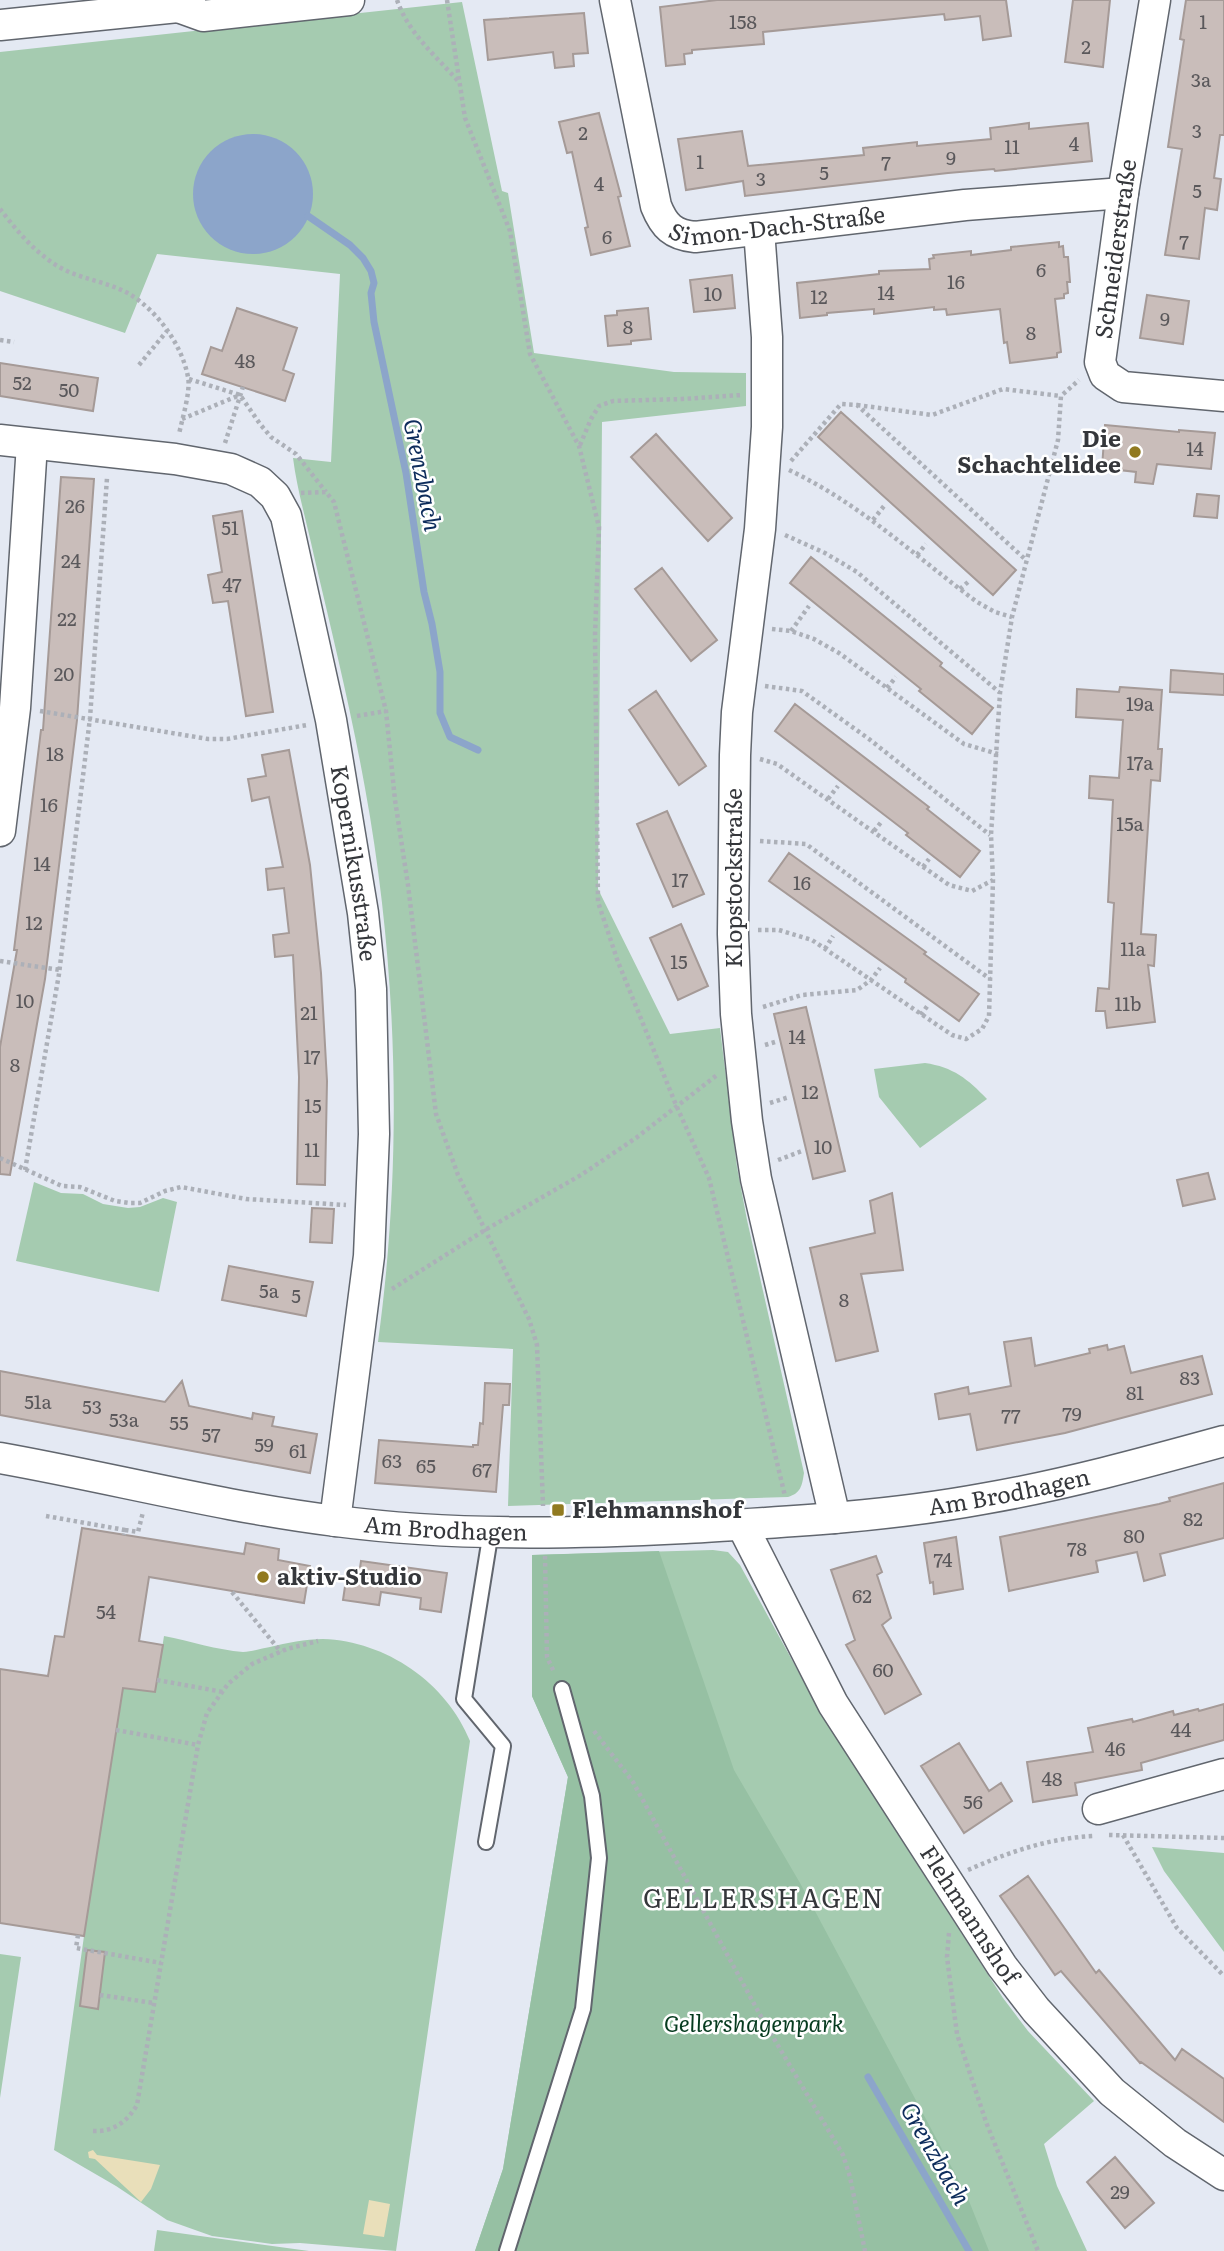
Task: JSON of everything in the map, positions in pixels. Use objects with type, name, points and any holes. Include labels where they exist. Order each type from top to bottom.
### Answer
[{"type":"street","points":[[0,25],[182,2],[202,16],[349,0]]},
{"type":"street","name":"Simon-Dach-Straße","points":[[615,0],[656,206],[662,221],[681,235],[695,237],[965,205],[1123,193]]},
{"type":"street","name":"Schneiderstraße","points":[[1154,0],[1123,193],[1100,362],[1105,375],[1123,387],[1224,396]]},
{"type":"street","name":"Klopstockstraße","points":[[759,230],[767,337],[766,454],[735,755],[733,934],[737,1014],[747,1121],[756,1179],[835,1518]]},
{"type":"street","name":"Kopernikusstraße","points":[[0,440],[175,459],[246,474],[275,496],[282,506],[293,539],[331,720],[363,913],[372,989],[372,1206],[365,1306],[335,1521]]},
{"type":"street","points":[[0,831],[15,708],[32,444]]},
{"type":"street","name":"Am Brodhagen","points":[[0,1458],[147,1488],[335,1521],[406,1528],[491,1531],[624,1531],[898,1512],[981,1499],[1116,1470],[1224,1441]]},
{"type":"street","name":"Flehmannshof","points":[[742,1524],[833,1704],[1002,1966],[1036,2010],[1112,2092],[1175,2143],[1224,2175]]},
{"type":"street","points":[[1098,1809],[1224,1774]]},
{"type":"lane","points":[[486,1842],[503,1746],[464,1699],[491,1531]]},
{"type":"lane","points":[[507,2251],[583,2009],[599,1858],[592,1796],[562,1689]]},
{"type":"path","points":[[397,0],[418,39],[459,81]]},
{"type":"path","points":[[447,0],[465,118],[510,231],[530,354],[579,446],[599,527],[595,635],[598,902],[618,962],[709,1178],[791,1521]]},
{"type":"path","points":[[0,209],[24,239],[61,268],[130,294],[150,311],[167,331],[178,349],[189,379],[175,459]]},
{"type":"path","points":[[139,365],[167,331]]},
{"type":"path","points":[[0,340],[14,342]]},
{"type":"path","points":[[733,934],[752,930],[779,930],[812,940],[952,1035],[966,1039],[982,1029],[989,1016],[991,979],[991,835],[1000,693],[1012,617],[1058,440],[1060,396],[1100,362]]},
{"type":"path","points":[[189,379],[240,395],[271,437],[296,454],[334,502],[386,711],[436,1114],[458,1175],[529,1319],[537,1345],[547,1657],[562,1689]]},
{"type":"path","points":[[217,466],[243,387]]},
{"type":"path","points":[[1012,617],[995,612],[960,589],[837,495],[786,468],[841,404],[932,415],[1003,389],[1060,396]]},
{"type":"path","points":[[182,419],[240,395]]},
{"type":"path","points":[[579,446],[599,407],[613,401],[722,397]]},
{"type":"path","points":[[857,405],[1026,559]]},
{"type":"path","points":[[25,1170],[60,970],[90,718],[109,453]]},
{"type":"path","points":[[275,496],[326,492]]},
{"type":"path","points":[[873,520],[884,506]]},
{"type":"path","points":[[760,528],[779,533],[825,553],[857,572],[1000,693]]},
{"type":"path","points":[[917,555],[926,544]]},
{"type":"path","points":[[960,589],[968,582]]},
{"type":"path","points":[[791,631],[809,606]]},
{"type":"path","points":[[748,626],[791,631],[814,639],[839,653],[964,744],[998,754]]},
{"type":"path","points":[[887,688],[896,677]]},
{"type":"path","points":[[741,683],[802,691],[869,739],[991,835]]},
{"type":"path","points":[[15,708],[208,739],[227,739],[386,711]]},
{"type":"path","points":[[735,755],[778,764],[949,885],[972,891],[993,880]]},
{"type":"path","points":[[828,799],[838,786]]},
{"type":"path","points":[[874,831],[882,821]]},
{"type":"path","points":[[733,840],[806,844],[991,979]]},
{"type":"path","points":[[923,867],[929,859]]},
{"type":"path","points":[[825,949],[834,936]]},
{"type":"path","points":[[0,961],[60,970]]},
{"type":"path","points":[[737,1014],[802,995],[857,990],[871,980],[880,968]]},
{"type":"path","points":[[921,1015],[928,1005]]},
{"type":"path","points":[[365,1306],[485,1230],[581,1175],[636,1138],[741,1058]]},
{"type":"path","points":[[0,1158],[62,1186],[80,1187],[115,1201],[129,1203],[139,1203],[181,1187],[260,1200],[372,1206]]},
{"type":"path","points":[[46,1516],[125,1530],[124,1535]]},
{"type":"path","points":[[232,1592],[281,1652]]},
{"type":"path","points":[[93,2131],[109,2130],[118,2126],[137,2105],[198,1745],[207,1713],[228,1684],[252,1664],[318,1641]]},
{"type":"path","points":[[157,1679],[223,1692]]},
{"type":"path","points":[[116,1730],[198,1745]]},
{"type":"path","points":[[594,1730],[633,1782],[764,2022],[843,2155],[865,2251]]},
{"type":"path","points":[[1122,1835],[1177,1928],[1224,1976]]},
{"type":"path","points":[[945,1881],[1006,1853],[1070,1837],[1122,1835],[1224,1838]]},
{"type":"path","points":[[967,1912],[952,1923],[947,1937],[957,2034],[986,2122],[1038,2251]]},
{"type":"path","points":[[78,1935],[76,1948],[161,1963]]},
{"type":"path","points":[[100,1995],[154,2003]]},
{"type":"green space","points":[[462,2],[502,191],[508,193],[534,353],[674,372],[746,373],[746,406],[602,422],[598,889],[670,1034],[720,1028],[737,1167],[747,1220],[804,1473],[800,1488],[788,1497],[508,1506],[513,1349],[378,1342],[386,1273],[394,1134],[390,995],[384,925],[360,759],[293,458],[331,462],[340,274],[157,254],[125,333],[0,291],[0,52]]},
{"type":"green space","points":[[925,1063],[959,1075],[987,1099],[920,1148],[879,1097],[874,1069]]},
{"type":"green space","points":[[34,1182],[61,1193],[83,1194],[103,1204],[128,1208],[140,1207],[163,1198],[177,1202],[159,1292],[16,1261]]},
{"type":"green space","name":"Gellershagenpark","points":[[713,1550],[728,1552],[740,1565],[826,1722],[1003,1998],[1028,2031],[1094,2101],[1044,2144],[1057,2186],[1087,2251],[475,2251],[503,2169],[568,1777],[532,1696],[532,1555]]},
{"type":"green space","name":"Gellershagenpark","points":[[659,1551],[734,1770],[800,1883],[967,2196],[989,2251],[475,2251],[503,2169],[568,1777],[532,1696],[532,1555]]},
{"type":"green space","points":[[164,1636],[243,1652],[316,1639],[369,1648],[391,1657],[430,1684],[460,1720],[470,1741],[396,2251],[300,2243],[272,2244],[212,2236],[167,2220],[54,2150],[123,1688],[155,1692]]},
{"type":"green space","points":[[1152,1847],[1224,1853],[1224,1952],[1164,1871]]},
{"type":"green space","points":[[0,1954],[21,1957],[0,2098]]},
{"type":"green space","points":[[157,2230],[309,2251],[154,2251]]},
{"type":"sand","points":[[93,2150],[97,2155],[160,2165],[151,2189],[141,2202],[95,2159],[89,2158],[88,2152]]},
{"type":"sand","points":[[369,2200],[390,2204],[384,2237],[363,2234]]},
{"type":"water","points":[[253,134],[276,138],[295,152],[309,171],[313,194],[309,217],[295,236],[276,250],[253,254],[230,250],[211,236],[197,217],[193,194],[197,171],[211,152],[230,138]]},
{"type":"building","points":[[717,0],[1006,0],[1011,36],[983,40],[980,16],[945,20],[944,14],[763,32],[764,44],[692,50],[692,53],[684,54],[685,64],[666,66],[660,7]]},
{"type":"building","points":[[1073,0],[1110,0],[1103,67],[1065,62]]},
{"type":"building","points":[[1186,0],[1224,0],[1224,135],[1220,135],[1214,178],[1221,179],[1217,210],[1205,208],[1199,259],[1165,255],[1182,149],[1168,147],[1184,40],[1180,39]]},
{"type":"building","points":[[584,13],[588,53],[573,54],[574,66],[555,68],[553,52],[488,60],[484,20]]},
{"type":"building","points":[[599,113],[621,196],[618,197],[630,246],[591,255],[585,228],[588,227],[572,152],[567,153],[559,122]]},
{"type":"building","points":[[1029,123],[1029,129],[1088,123],[1092,161],[948,173],[745,196],[743,181],[686,190],[678,139],[742,131],[748,166],[864,155],[863,148],[917,142],[917,146],[991,139],[990,128]]},
{"type":"building","points":[[1059,242],[1059,247],[1063,246],[1064,257],[1068,257],[1070,282],[1067,282],[1068,293],[1064,294],[1064,298],[1055,299],[1061,352],[1057,353],[1057,357],[1010,363],[1007,342],[1004,343],[1000,309],[947,315],[946,309],[934,310],[934,307],[874,314],[874,309],[800,318],[797,283],[879,274],[879,271],[930,269],[929,259],[934,258],[933,255],[971,251],[971,255]]},
{"type":"building","points":[[732,275],[735,308],[694,312],[690,280]]},
{"type":"building","points":[[1147,295],[1189,301],[1183,344],[1140,338]]},
{"type":"building","points":[[237,308],[297,328],[283,370],[294,374],[285,401],[202,374],[211,347],[222,351]]},
{"type":"building","points":[[648,308],[651,339],[608,346],[605,316],[617,315],[617,311]]},
{"type":"building","points":[[0,363],[98,378],[93,411],[0,396]]},
{"type":"building","points":[[841,412],[1016,570],[993,595],[818,437]]},
{"type":"building","points":[[1105,425],[1215,433],[1211,469],[1157,464],[1153,484],[1135,482],[1136,472],[1102,468]]},
{"type":"building","points":[[656,434],[732,518],[708,541],[631,457]]},
{"type":"building","points":[[61,477],[94,479],[77,720],[45,979],[10,1175],[0,1174],[0,1047],[17,950],[14,950],[43,730]]},
{"type":"building","points":[[1197,494],[1219,496],[1217,518],[1194,516]]},
{"type":"building","points":[[242,511],[273,712],[246,716],[228,601],[213,603],[208,575],[222,572],[213,516]]},
{"type":"building","points":[[811,557],[993,708],[972,734],[790,583]]},
{"type":"building","points":[[662,568],[717,640],[691,661],[635,589]]},
{"type":"building","points":[[1171,670],[1224,674],[1224,695],[1170,692]]},
{"type":"building","points":[[1120,687],[1162,690],[1158,749],[1162,749],[1160,781],[1151,780],[1141,934],[1156,935],[1154,966],[1148,965],[1155,1022],[1107,1028],[1105,1011],[1096,1011],[1098,988],[1109,989],[1114,903],[1108,902],[1113,800],[1089,798],[1090,776],[1119,778],[1123,720],[1076,717],[1077,689],[1119,692]]},
{"type":"building","points":[[656,691],[706,766],[679,785],[629,710]]},
{"type":"building","points":[[795,704],[929,807],[927,809],[980,851],[960,877],[906,835],[908,833],[775,731]]},
{"type":"building","points":[[289,750],[310,865],[321,973],[327,1081],[325,1185],[297,1184],[299,1077],[293,955],[275,957],[273,935],[289,933],[284,888],[268,890],[266,869],[283,867],[269,797],[252,801],[248,779],[266,776],[262,755]]},
{"type":"building","points":[[667,811],[704,894],[673,907],[637,824]]},
{"type":"building","points":[[789,853],[926,952],[924,954],[979,994],[959,1021],[905,982],[906,979],[769,881]]},
{"type":"building","points":[[681,924],[708,986],[678,1000],[650,938]]},
{"type":"building","points":[[806,1007],[845,1171],[813,1179],[774,1014]]},
{"type":"building","points":[[1208,1173],[1215,1199],[1183,1206],[1177,1180]]},
{"type":"building","points":[[892,1193],[903,1270],[861,1274],[878,1351],[836,1361],[810,1248],[875,1233],[870,1201]]},
{"type":"building","points":[[312,1208],[334,1209],[332,1243],[310,1242]]},
{"type":"building","points":[[229,1266],[313,1282],[306,1316],[222,1300]]},
{"type":"building","points":[[1031,1338],[1035,1366],[1090,1353],[1089,1349],[1107,1345],[1108,1350],[1124,1346],[1131,1373],[1202,1356],[1212,1394],[1065,1433],[977,1450],[970,1414],[939,1419],[935,1394],[968,1387],[969,1394],[1011,1386],[1004,1342]]},
{"type":"building","points":[[0,1371],[165,1402],[182,1381],[189,1406],[252,1419],[253,1413],[274,1417],[272,1426],[317,1434],[310,1473],[0,1415]]},
{"type":"building","points":[[485,1383],[510,1384],[509,1405],[503,1405],[496,1492],[375,1483],[379,1440],[473,1447],[478,1445],[480,1423],[483,1424]]},
{"type":"building","points":[[1224,1483],[1224,1538],[1160,1554],[1165,1575],[1144,1581],[1137,1552],[1096,1561],[1098,1572],[1009,1591],[1000,1537],[1159,1504],[1170,1501],[1169,1498]]},
{"type":"building","points":[[82,1528],[244,1554],[246,1543],[279,1549],[278,1560],[310,1566],[304,1603],[149,1577],[139,1641],[163,1645],[155,1692],[123,1688],[84,1936],[0,1923],[0,1669],[48,1676],[55,1636],[64,1637]]},
{"type":"building","points":[[956,1537],[963,1589],[934,1594],[924,1543]]},
{"type":"building","points":[[876,1556],[882,1572],[877,1575],[891,1618],[882,1625],[921,1694],[885,1714],[846,1645],[855,1640],[831,1570]]},
{"type":"building","points":[[361,1561],[447,1573],[441,1612],[420,1609],[421,1598],[381,1592],[379,1605],[343,1600],[347,1573],[359,1575]]},
{"type":"building","points":[[1224,1704],[1224,1740],[1141,1763],[1142,1770],[1075,1783],[1077,1795],[1033,1802],[1027,1762],[1093,1752],[1088,1728],[1132,1719],[1133,1722],[1173,1711],[1174,1715],[1198,1709],[1199,1711]]},
{"type":"building","points":[[959,1743],[989,1791],[1001,1783],[1012,1801],[964,1833],[921,1766]]},
{"type":"building","points":[[1028,1876],[1096,1973],[1099,1970],[1175,2060],[1182,2049],[1224,2079],[1224,2122],[1140,2063],[1061,1971],[1055,1975],[1000,1896]]},
{"type":"building","points":[[87,1950],[105,1952],[98,2009],[80,2006]]},
{"type":"building","points":[[1115,2157],[1154,2203],[1125,2228],[1087,2182]]},
{"type":"waterway","name":"Grenzbach","points":[[308,216],[350,245],[371,271],[374,283],[371,293],[374,322],[406,473],[424,592],[440,672],[440,713],[450,737],[478,750]]},
{"type":"waterway","name":"Grenzbach","points":[[868,2077],[969,2251]]},
{"type":"place","name":"Die Schachtelidee","points":[[1135,452]]},
{"type":"place","name":"Flehmannshof","points":[[558,1510]]},
{"type":"place","name":"aktiv-Studio","points":[[263,1577]]},
{"type":"district","name":"GELLERSHAGEN","points":[[764,1899]]}]
